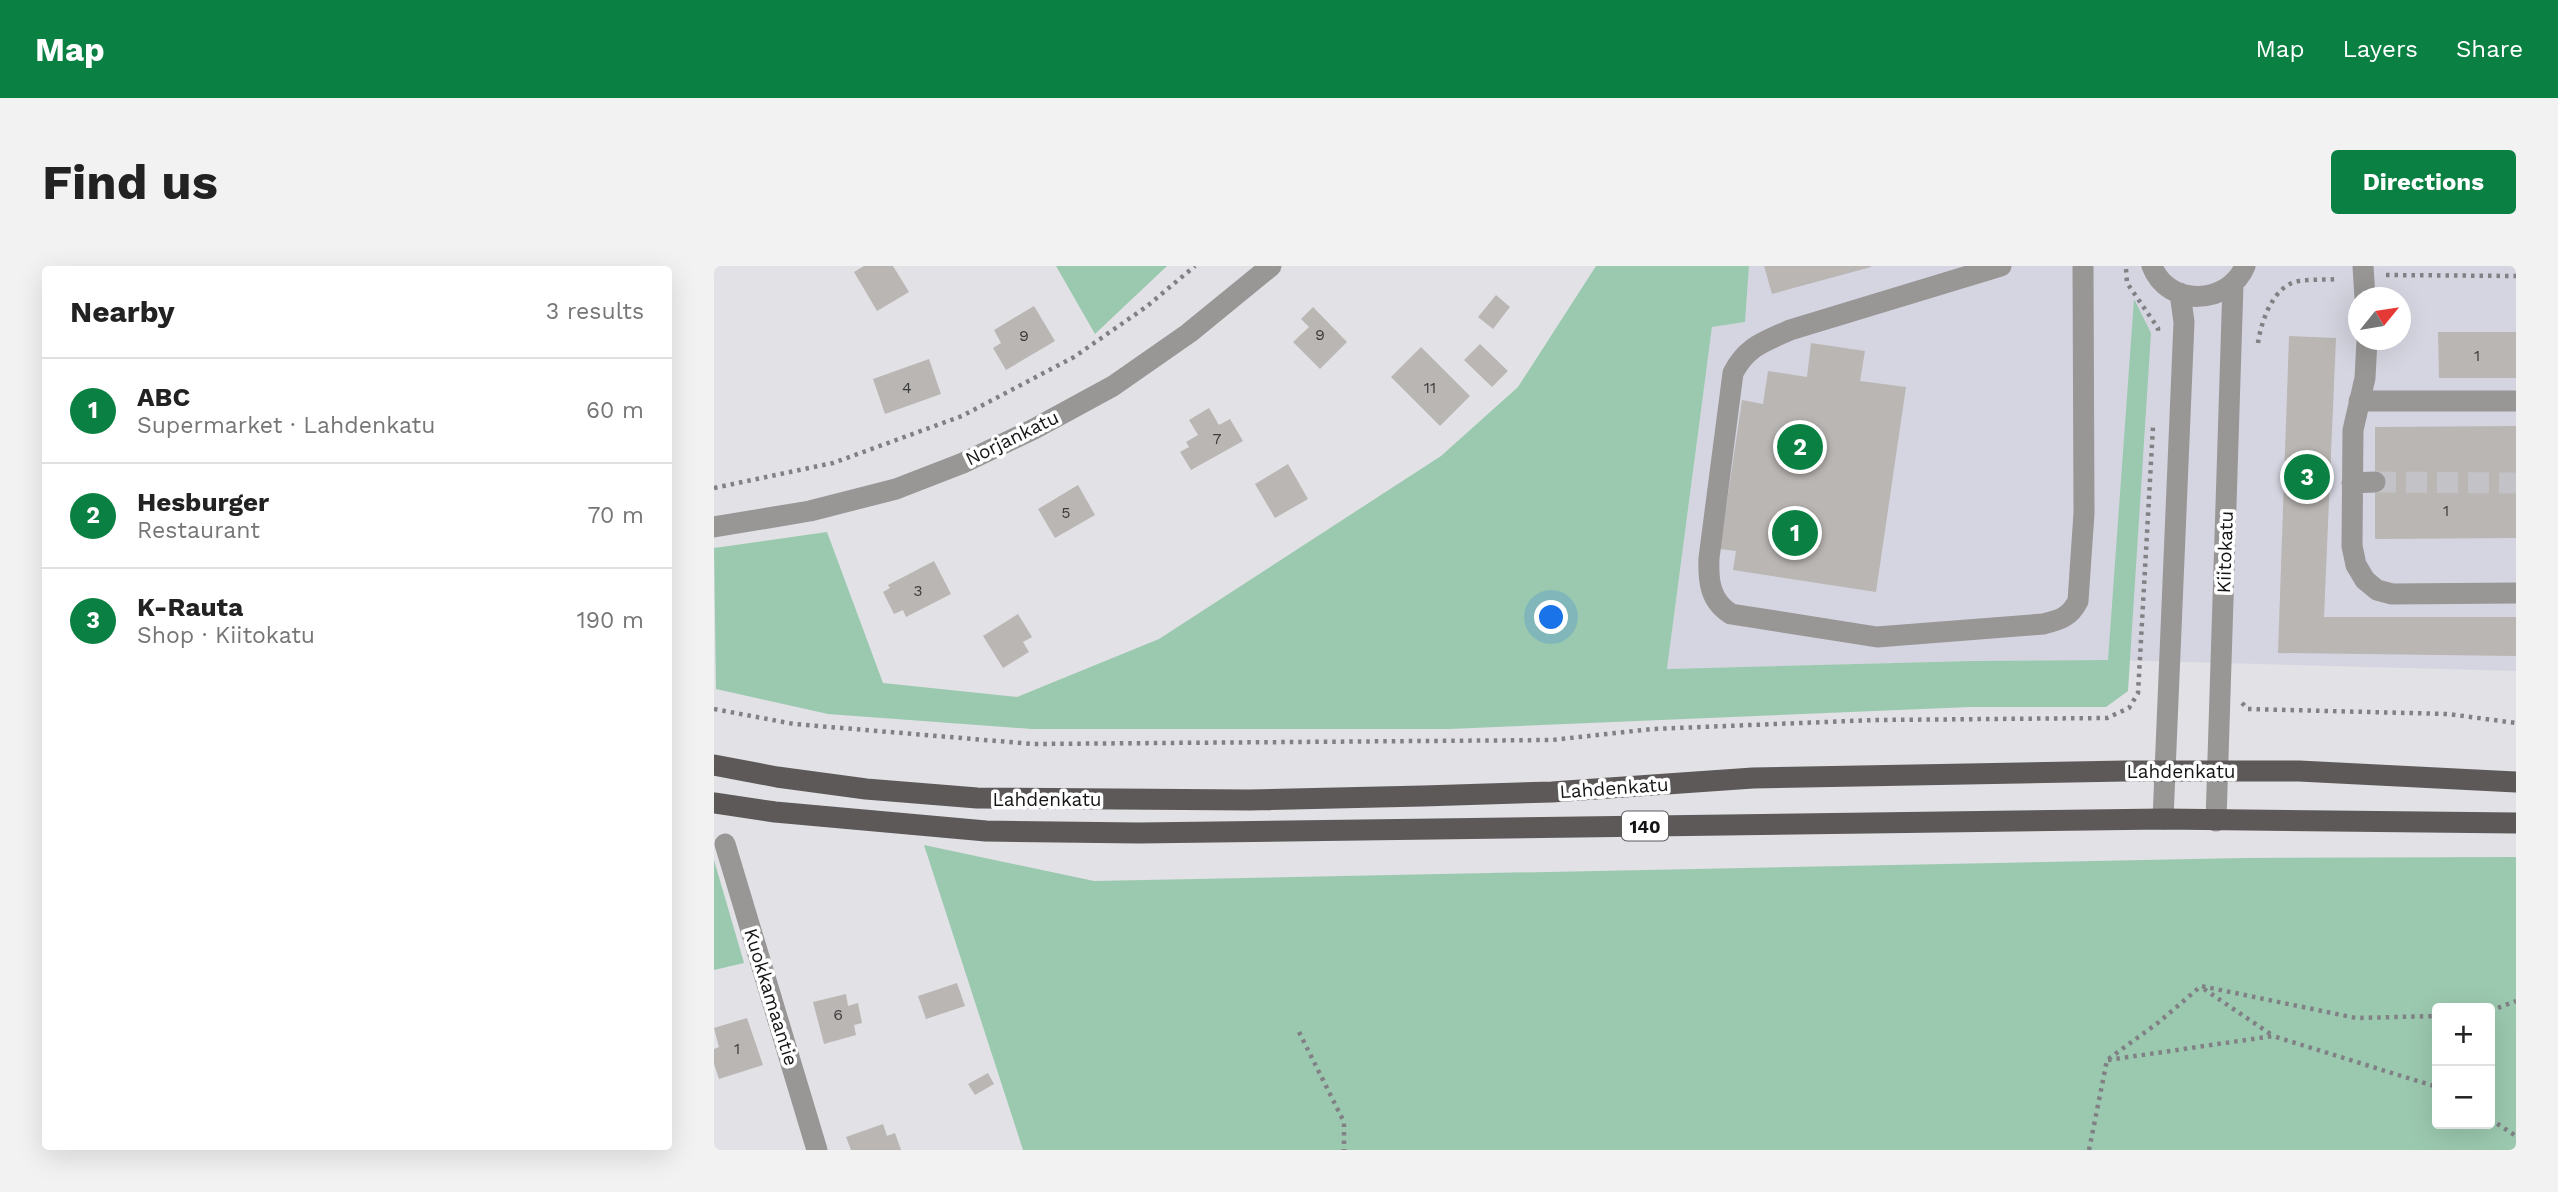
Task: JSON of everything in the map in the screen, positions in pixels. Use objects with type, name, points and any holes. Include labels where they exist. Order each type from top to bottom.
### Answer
[{"type":"main road","name":"Lahdenkatu","points":[[714,765],[866,789],[977,798],[1250,800],[1552,792],[1753,778],[2165,771],[2299,771],[2516,782]]},
{"type":"main road","name":"Lahdenkatu","points":[[714,803],[775,812],[986,831],[1139,833],[2163,819],[2516,823]]},
{"type":"street","name":"Norjankatu","points":[[714,527],[810,511],[896,489],[971,459],[1034,429],[1113,386],[1189,333],[1272,266]]},
{"type":"street","points":[[2001,266],[1790,330],[1742,356],[1733,373],[1709,558],[1708,576],[1720,607],[1731,614],[1877,637],[2043,624],[2062,620],[2073,611],[2078,601],[2084,513],[2083,266]]},
{"type":"street","points":[[2152,266],[2166,285],[2193,297],[2221,292],[2239,275]]},
{"type":"street","points":[[2368,287],[2372,270]]},
{"type":"street","name":"Kiitokatu","points":[[2216,821],[2239,275]]},
{"type":"street","points":[[2163,819],[2183,322],[2180,293]]},
{"type":"street","points":[[2366,350],[2365,378],[2353,430],[2352,483],[2352,546],[2356,565],[2365,580],[2377,590],[2392,594],[2516,593]]},
{"type":"street","points":[[2359,401],[2516,401]]},
{"type":"street","points":[[2352,483],[2375,482]]},
{"type":"street","name":"Kuokkamaantie","points":[[725,844],[817,1150]]},
{"type":"path","points":[[714,488],[833,463],[962,416],[1074,357],[1146,307],[1195,266]]},
{"type":"path","points":[[2126,266],[2127,283],[2158,328],[2157,341]]},
{"type":"path","points":[[2372,270],[2516,276]]},
{"type":"path","points":[[2257,357],[2261,326],[2267,311],[2285,289],[2295,281],[2338,279]]},
{"type":"path","points":[[714,709],[794,724],[1046,744],[1552,740],[1652,729],[1875,720],[2107,718],[2129,708],[2138,693],[2153,422]]},
{"type":"path","points":[[2240,700],[2248,709],[2448,714],[2516,723]]},
{"type":"path","points":[[2200,986],[2356,1018],[2432,1016]]},
{"type":"path","points":[[2200,986],[2273,1036],[2432,1085]]},
{"type":"path","points":[[2090,1150],[2107,1060],[2159,1023],[2200,986]]},
{"type":"path","points":[[2495,1009],[2516,1001]]},
{"type":"path","points":[[1299,1032],[1344,1122],[1344,1150]]},
{"type":"path","points":[[2107,1060],[2273,1036]]},
{"type":"path","points":[[2495,1122],[2516,1136]]},
{"type":"shaded area","points":[[1749,266],[2516,266],[2516,671],[2108,660],[1667,669],[1712,327],[1745,322]]},
{"type":"green space","points":[[1056,266],[1167,266],[1095,334]]},
{"type":"green space","points":[[1596,266],[1749,266],[1745,322],[1712,327],[1667,669],[2108,660],[2134,299],[2151,333],[2128,691],[2106,707],[1970,707],[1449,729],[1032,729],[828,714],[716,689],[714,548],[827,532],[883,683],[1017,697],[1159,639],[1441,456],[1518,387]]},
{"type":"green space","points":[[924,845],[1094,881],[2243,858],[2516,857],[2516,1150],[1023,1150]]},
{"type":"green space","points":[[714,860],[744,963],[714,970]]},
{"type":"building","points":[[864,266],[893,266],[909,292],[877,311],[854,272]]},
{"type":"building","points":[[1764,266],[1871,266],[1871,267],[1772,294]]},
{"type":"building","points":[[1496,295],[1510,307],[1493,329],[1478,317]]},
{"type":"building","points":[[1034,306],[1055,341],[1006,370],[993,348],[1001,343],[994,330]]},
{"type":"building","points":[[1313,307],[1347,342],[1320,369],[1293,342],[1309,327],[1301,319]]},
{"type":"building","points":[[2438,332],[2516,332],[2516,378],[2439,378]]},
{"type":"building","points":[[2289,336],[2336,338],[2324,617],[2516,617],[2516,656],[2278,653]]},
{"type":"building","points":[[1811,343],[1865,351],[1860,381],[1906,387],[1876,592],[1733,570],[1736,551],[1720,549],[1742,400],[1763,404],[1768,371],[1807,377]]},
{"type":"building","points":[[1480,344],[1508,371],[1492,387],[1464,360]]},
{"type":"building","points":[[1421,347],[1470,396],[1440,426],[1391,377]]},
{"type":"building","points":[[929,359],[941,394],[885,414],[873,379]]},
{"type":"building","points":[[1209,408],[1219,425],[1230,419],[1243,441],[1191,470],[1180,452],[1189,447],[1186,442],[1198,435],[1189,420]]},
{"type":"building","points":[[2516,426],[2516,538],[2375,539],[2375,427]]},
{"type":"building","points":[[1288,464],[1308,499],[1275,518],[1255,484]]},
{"type":"building","points":[[1078,485],[1095,515],[1055,538],[1038,509]]},
{"type":"building","points":[[934,561],[951,594],[906,617],[903,610],[894,614],[883,592],[890,588],[888,585]]},
{"type":"building","points":[[1018,614],[1032,637],[1023,642],[1029,652],[1003,668],[983,636]]},
{"type":"building","points":[[957,983],[965,1006],[926,1019],[918,996]]},
{"type":"building","points":[[846,994],[848,1006],[858,1003],[862,1023],[854,1025],[856,1035],[824,1044],[813,1002]]},
{"type":"building","points":[[747,1018],[763,1065],[719,1079],[714,1064],[714,1049],[719,1047],[714,1028]]},
{"type":"building","points":[[988,1073],[994,1084],[975,1095],[968,1084]]},
{"type":"building","points":[[883,1124],[887,1136],[895,1133],[901,1150],[851,1150],[846,1137]]},
{"type":"tunnel","points":[[2375,482],[2516,483]]},
{"type":"place","name":"Hesburger","points":[[1800,447]]},
{"type":"place","name":"K-Rauta","points":[[2307,477]]},
{"type":"place","name":"ABC","points":[[1795,533]]}]
